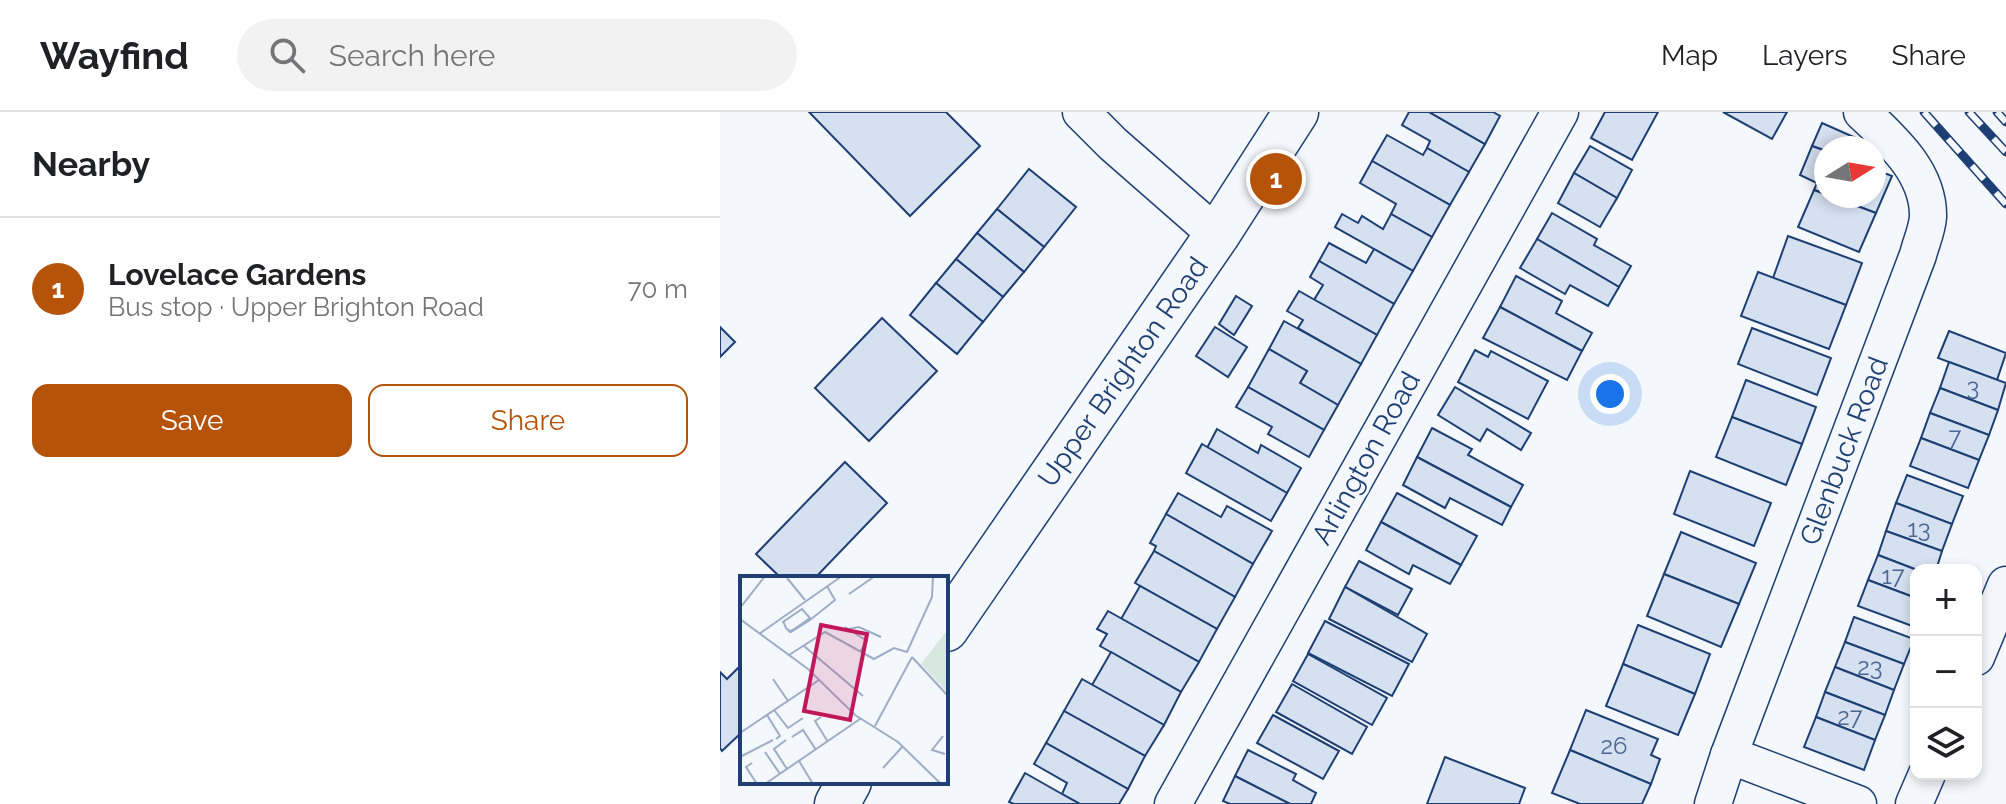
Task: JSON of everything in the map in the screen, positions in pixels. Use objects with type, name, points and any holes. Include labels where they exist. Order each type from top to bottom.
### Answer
[{"type":"main road","name":"Upper Brighton Road","points":[[948,626],[1217,235],[1296,112]]},
{"type":"main road","points":[[837,804],[848,784]]},
{"type":"street","points":[[1081,112],[1217,235]]},
{"type":"street","name":"Arlington Road","points":[[1173,804],[1560,112]]},
{"type":"street","name":"Glenbuck Road","points":[[1713,804],[1928,220],[1926,193],[1914,167],[1862,112]]},
{"type":"street","points":[[1982,643],[2006,585]]},
{"type":"street","points":[[1729,755],[1858,804]]},
{"type":"street","points":[[1914,804],[1924,780]]},
{"type":"building","points":[[809,112],[946,112],[980,146],[910,216]]},
{"type":"building","points":[[1409,112],[1429,112],[1485,144],[1469,172],[1427,148],[1430,141],[1402,125]]},
{"type":"building","points":[[1429,112],[1493,112],[1500,116],[1485,144]]},
{"type":"building","points":[[1605,112],[1658,112],[1632,160],[1591,138]]},
{"type":"building","points":[[1723,112],[1787,112],[1772,139]]},
{"type":"building","points":[[1822,123],[1851,136],[1816,136]]},
{"type":"building","points":[[1387,135],[1423,155],[1427,148],[1469,172],[1450,205],[1372,161]]},
{"type":"building","points":[[1590,146],[1632,170],[1617,198],[1574,173]]},
{"type":"building","points":[[1812,146],[1814,147],[1814,182],[1800,175]]},
{"type":"building","points":[[1372,161],[1450,205],[1432,237],[1391,214],[1396,204],[1360,183]]},
{"type":"building","points":[[1029,169],[1076,207],[1044,247],[997,209]]},
{"type":"building","points":[[1574,173],[1617,198],[1600,227],[1558,203]]},
{"type":"building","points":[[1886,174],[1892,176],[1886,190]]},
{"type":"building","points":[[1814,190],[1814,208],[1863,208],[1876,213],[1859,252],[1798,227]]},
{"type":"building","points":[[997,209],[1044,247],[1024,272],[977,233]]},
{"type":"building","points":[[1552,213],[1597,239],[1594,245],[1631,266],[1619,287],[1537,239]]},
{"type":"building","points":[[1342,214],[1358,223],[1362,216],[1383,229],[1391,214],[1432,237],[1413,271],[1335,227]]},
{"type":"building","points":[[977,233],[1024,272],[1003,297],[956,259]]},
{"type":"building","points":[[1788,236],[1862,263],[1846,305],[1773,278]]},
{"type":"building","points":[[1537,239],[1619,287],[1608,306],[1570,285],[1565,294],[1520,268]]},
{"type":"building","points":[[1329,243],[1366,263],[1374,249],[1413,271],[1394,304],[1319,261]]},
{"type":"building","points":[[956,259],[1003,297],[983,322],[936,283]]},
{"type":"building","points":[[1319,261],[1394,304],[1377,335],[1314,300],[1323,285],[1310,277]]},
{"type":"building","points":[[1758,272],[1846,305],[1829,349],[1741,316]]},
{"type":"building","points":[[1516,276],[1562,301],[1556,313],[1592,333],[1582,351],[1500,307]]},
{"type":"building","points":[[936,283],[983,322],[957,354],[910,315]]},
{"type":"building","points":[[1299,291],[1377,335],[1361,364],[1298,328],[1303,320],[1287,311]]},
{"type":"building","points":[[1236,296],[1252,306],[1234,335],[1219,324]]},
{"type":"building","points":[[1500,307],[1582,351],[1567,380],[1483,338]]},
{"type":"building","points":[[882,318],[937,371],[869,441],[815,388]]},
{"type":"building","points":[[1284,321],[1361,364],[1338,405],[1300,383],[1307,371],[1269,349]]},
{"type":"building","points":[[720,327],[735,342],[720,357]]},
{"type":"building","points":[[1215,327],[1247,347],[1228,377],[1196,356]]},
{"type":"building","points":[[1752,328],[1831,358],[1817,395],[1738,364]]},
{"type":"building","points":[[1949,331],[2006,353],[1997,380],[1938,358]]},
{"type":"building","points":[[1269,349],[1307,371],[1300,383],[1338,405],[1324,430],[1248,387]]},
{"type":"building","points":[[1475,350],[1488,357],[1491,351],[1548,381],[1528,419],[1458,382]]},
{"type":"building","points":[[1949,362],[2006,383],[1998,410],[1940,388]]},
{"type":"building","points":[[1746,380],[1816,407],[1802,444],[1732,417]]},
{"type":"building","points":[[1248,387],[1324,430],[1309,457],[1268,434],[1272,427],[1236,407]]},
{"type":"building","points":[[1455,387],[1531,433],[1521,450],[1487,429],[1480,441],[1438,415]]},
{"type":"building","points":[[1940,388],[1998,410],[1989,435],[1930,413]]},
{"type":"building","points":[[1930,413],[1989,435],[1979,460],[1921,438]]},
{"type":"building","points":[[1732,417],[1802,444],[1786,485],[1716,457]]},
{"type":"building","points":[[1432,428],[1472,449],[1468,455],[1523,485],[1511,507],[1417,457]]},
{"type":"building","points":[[1217,429],[1258,453],[1261,445],[1301,468],[1287,493],[1207,448]]},
{"type":"building","points":[[1921,438],[1979,460],[1968,488],[1910,466]]},
{"type":"building","points":[[1202,444],[1287,493],[1271,521],[1186,473]]},
{"type":"building","points":[[1417,457],[1511,507],[1502,525],[1450,498],[1445,508],[1403,485]]},
{"type":"building","points":[[845,462],[887,503],[817,576],[779,576],[756,554]]},
{"type":"building","points":[[1690,471],[1771,503],[1754,546],[1674,514]]},
{"type":"building","points":[[1907,475],[1963,496],[1952,524],[1896,503]]},
{"type":"building","points":[[1178,493],[1221,517],[1227,506],[1272,531],[1253,564],[1166,514]]},
{"type":"building","points":[[1397,493],[1477,536],[1461,565],[1381,522]]},
{"type":"building","points":[[1896,503],[1952,524],[1942,551],[1886,531]]},
{"type":"building","points":[[1166,514],[1253,564],[1235,597],[1154,551],[1156,546],[1150,543]]},
{"type":"building","points":[[1381,522],[1461,565],[1450,584],[1413,565],[1409,574],[1366,550]]},
{"type":"building","points":[[1886,531],[1942,551],[1938,564],[1910,564],[1910,567],[1878,555]]},
{"type":"building","points":[[1681,532],[1756,563],[1739,604],[1664,574]]},
{"type":"building","points":[[1154,551],[1235,597],[1217,629],[1135,583]]},
{"type":"building","points":[[1878,555],[1910,567],[1910,596],[1868,580]]},
{"type":"building","points":[[1359,561],[1412,589],[1398,615],[1345,587]]},
{"type":"building","points":[[1664,574],[1739,604],[1721,647],[1647,616]]},
{"type":"building","points":[[1868,580],[1910,596],[1910,625],[1858,606]]},
{"type":"building","points":[[1140,586],[1217,629],[1199,662],[1121,619]]},
{"type":"building","points":[[1345,587],[1427,634],[1412,662],[1329,619]]},
{"type":"building","points":[[1108,611],[1199,662],[1181,692],[1100,646],[1107,634],[1097,629]]},
{"type":"building","points":[[1854,617],[1910,638],[1910,649],[1904,664],[1845,642]]},
{"type":"building","points":[[1325,621],[1409,664],[1392,696],[1308,653]]},
{"type":"building","points":[[1638,625],[1710,654],[1695,694],[1623,664]]},
{"type":"building","points":[[1845,642],[1904,664],[1894,690],[1835,667]]},
{"type":"building","points":[[1111,652],[1181,692],[1164,725],[1092,685]]},
{"type":"building","points":[[1308,654],[1387,698],[1372,725],[1293,681]]},
{"type":"building","points":[[1623,664],[1695,694],[1678,735],[1606,706]]},
{"type":"building","points":[[740,666],[740,734],[722,751],[720,672],[727,679]]},
{"type":"building","points":[[1835,667],[1894,690],[1885,715],[1825,692]]},
{"type":"building","points":[[1082,679],[1164,725],[1145,756],[1064,711]]},
{"type":"building","points":[[1292,684],[1367,727],[1352,754],[1276,712]]},
{"type":"building","points":[[1825,692],[1885,715],[1875,740],[1816,717]]},
{"type":"building","points":[[1586,710],[1658,739],[1651,755],[1660,759],[1651,784],[1570,750]]},
{"type":"building","points":[[1064,711],[1145,756],[1128,789],[1046,743]]},
{"type":"building","points":[[1273,715],[1339,751],[1323,779],[1257,743]]},
{"type":"building","points":[[1816,717],[1875,740],[1864,770],[1804,747]]},
{"type":"building","points":[[1046,743],[1128,789],[1119,804],[1080,804],[1062,794],[1067,783],[1034,764]]},
{"type":"building","points":[[1248,750],[1296,774],[1293,780],[1316,793],[1311,804],[1290,804],[1235,776]]},
{"type":"building","points":[[1570,750],[1651,784],[1642,804],[1580,804],[1552,793]]},
{"type":"building","points":[[1445,757],[1525,788],[1519,804],[1427,804]]},
{"type":"building","points":[[1025,773],[1080,804],[1009,802]]},
{"type":"building","points":[[1235,776],[1290,804],[1230,804],[1223,801]]},
{"type":"railway","points":[[1924,112],[2006,204]]},
{"type":"railway","points":[[1969,112],[2006,152]]},
{"type":"railway","points":[[1997,112],[2006,122]]},
{"type":"place","name":"Lovelace Gardens","points":[[1276,179]]}]
